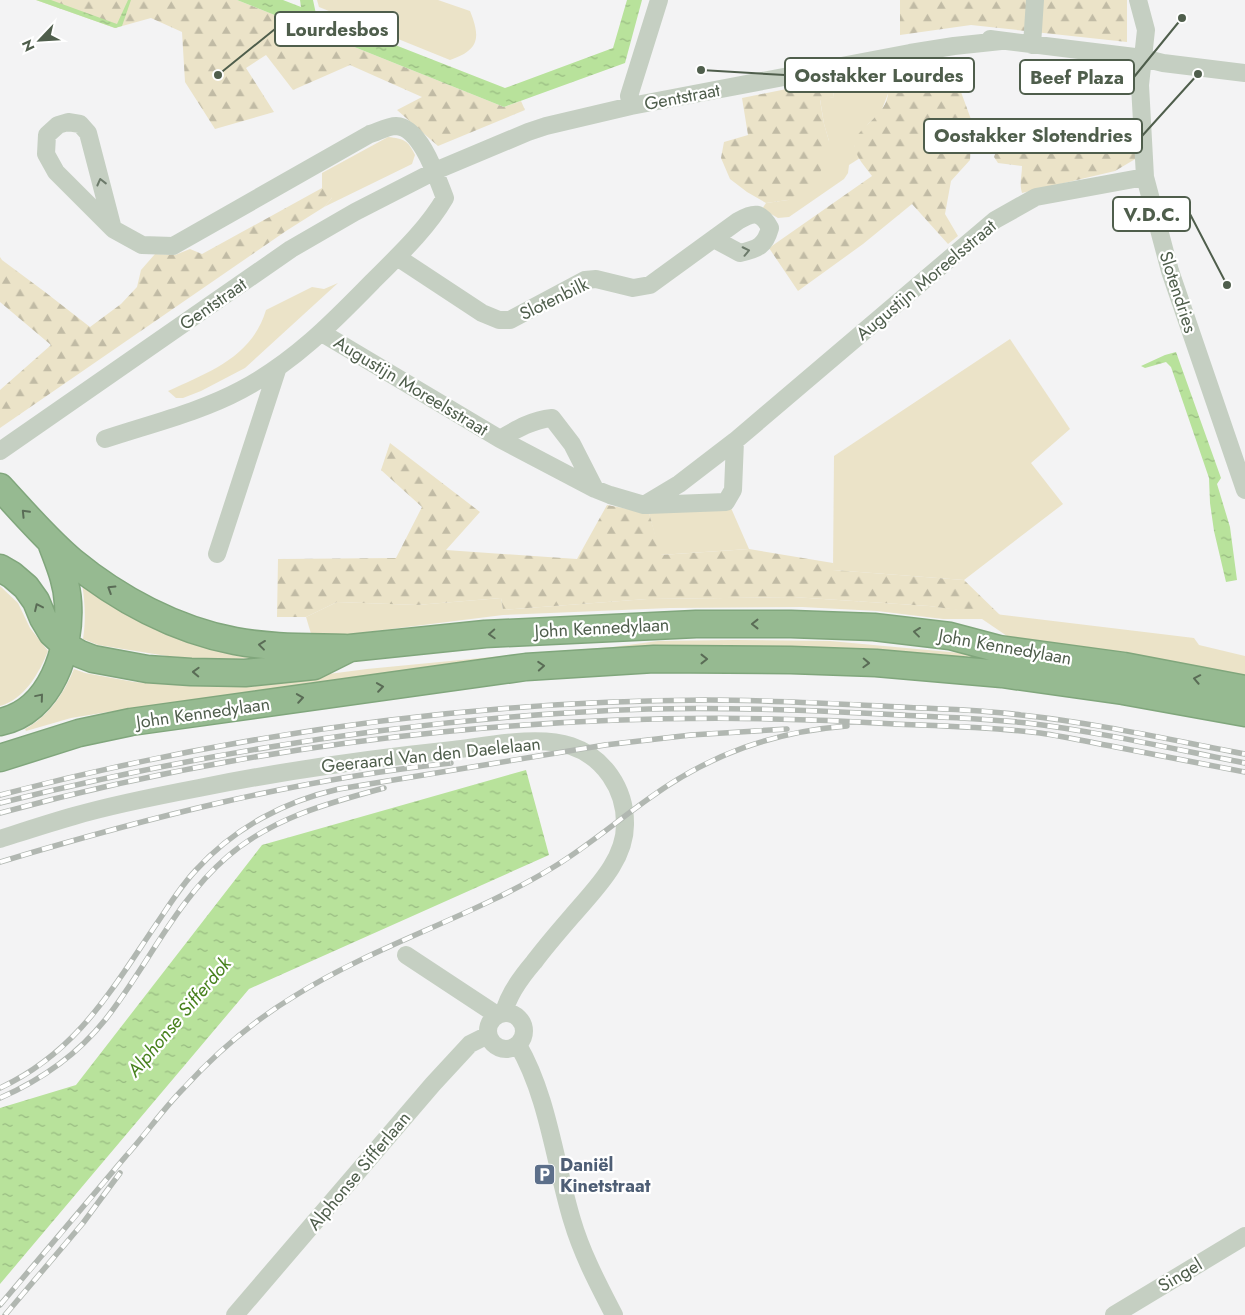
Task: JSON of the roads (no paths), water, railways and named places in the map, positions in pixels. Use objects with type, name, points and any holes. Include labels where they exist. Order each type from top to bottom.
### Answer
[{"type":"highway","points":[[0,488],[72,561],[102,584],[126,599],[168,620],[234,641],[290,647],[350,648]]},
{"type":"highway","points":[[0,722],[23,713],[35,703],[57,672],[66,646],[68,603],[66,584],[49,539]]},
{"type":"highway","name":"John Kennedylaan","points":[[0,568],[12,575],[26,588],[36,601],[43,618],[52,632],[66,646],[93,659],[147,669],[245,673],[314,666],[350,648],[485,634],[686,624],[791,624],[874,628],[950,636],[999,649],[1133,668],[1245,689]]},
{"type":"highway","name":"John Kennedylaan","points":[[0,758],[79,733],[131,722],[526,667],[654,659],[876,663],[1002,674],[1123,691],[1245,713]]},
{"type":"street","points":[[630,101],[642,49],[659,0]]},
{"type":"street","points":[[1032,45],[1035,0]]},
{"type":"street","name":"Slotendries","points":[[1138,0],[1146,30],[1140,85],[1146,177],[1170,271],[1244,482]]},
{"type":"street","name":"Gentstraat","points":[[0,451],[291,249],[355,212],[435,171],[546,126],[630,101],[909,49],[1000,41],[1143,58],[1163,63],[1245,73]]},
{"type":"street","points":[[105,439],[206,405],[241,390],[278,367],[322,333],[397,257],[436,213],[445,198],[435,171],[416,137],[406,128],[395,126],[370,134],[173,246],[142,245],[112,229],[56,172],[46,154],[48,136],[58,125],[68,122],[80,124],[88,132],[112,229]]},
{"type":"street","name":"Augustijn Moreelsstraat","points":[[644,505],[679,484],[735,441],[995,220],[1036,197],[1146,177]]},
{"type":"street","name":"Slotenbilk","points":[[397,257],[482,313],[499,320],[510,320],[585,280],[596,279],[634,288],[650,284],[714,238]]},
{"type":"street","name":"Augustijn Moreelsstraat","points":[[322,333],[500,440],[595,489],[644,505],[726,502],[733,490],[735,441]]},
{"type":"street","points":[[217,554],[278,367]]},
{"type":"street","name":"Augustijn Moreelsstraat","points":[[500,440],[523,426],[541,419],[552,418],[572,444],[595,489]]},
{"type":"street","name":"Geeraard Van den Daelelaan","points":[[0,839],[75,815],[137,800],[253,777],[390,756],[508,744],[546,742],[571,746],[597,761],[613,779],[623,804],[625,833],[620,849],[608,873],[521,978],[501,1014]]},
{"type":"street","points":[[406,955],[501,1014],[515,1015],[523,1022],[524,1035],[518,1045],[506,1050],[490,1040],[488,1034],[489,1023],[501,1014]]},
{"type":"street","name":"Alphonse Sifferlaan","points":[[235,1315],[433,1084],[470,1044],[488,1034]]},
{"type":"street","points":[[518,1045],[527,1061],[547,1120],[572,1221],[592,1274],[614,1315]]},
{"type":"street","name":"Singel","points":[[1114,1315],[1245,1236]]},
{"type":"water","points":[[36,0],[51,0],[117,24],[128,0],[131,0],[122,26],[115,28]]},
{"type":"water","points":[[237,0],[283,0],[301,7],[300,0],[313,0],[316,14],[505,88],[613,48],[627,0],[642,0],[625,63],[504,107]]},
{"type":"water","points":[[1176,352],[1221,478],[1217,484],[1230,527],[1237,580],[1226,582],[1214,531],[1209,478],[1171,367],[1166,362],[1145,368],[1141,366]]},
{"type":"water","name":"Alphonse Sifferdok","points":[[526,770],[549,855],[249,989],[0,1284],[0,1108],[76,1085],[262,845]]},
{"type":"railway","points":[[0,795],[173,755],[350,725],[527,707],[617,702],[750,701],[986,711],[1077,722],[1245,754]]},
{"type":"railway","points":[[0,803],[160,767],[322,739],[485,719],[649,709],[795,710],[1009,721],[1082,731],[1245,763]]},
{"type":"railway","points":[[0,813],[110,786],[220,763],[332,745],[444,732],[557,723],[670,719],[782,719],[1022,731],[1070,738],[1245,772]]},
{"type":"railway","points":[[0,1305],[176,1096],[222,1050],[278,1007],[324,979],[357,962],[521,886],[578,851],[674,782],[720,757],[768,740],[820,729],[847,726]]},
{"type":"railway","points":[[0,1088],[26,1074],[49,1058],[88,1020],[105,999],[179,891],[211,855],[244,829],[280,809],[319,794],[339,789],[605,745],[691,735],[787,729]]},
{"type":"railway","points":[[0,862],[111,830],[223,802],[337,779],[451,763]]},
{"type":"railway","points":[[0,1098],[44,1075],[94,1033],[120,1000],[192,894],[227,857],[244,843],[301,814],[384,788]]},
{"type":"railway","points":[[5,1315],[83,1223],[120,1173]]},
{"type":"place","name":"Beef Plaza","points":[[1182,18]]},
{"type":"place","name":"Oostakker Lourdes","points":[[701,70]]},
{"type":"place","name":"Oostakker Slotendries","points":[[1198,74]]},
{"type":"place","name":"Lourdesbos","points":[[218,75]]},
{"type":"place","name":"V.D.C.","points":[[1227,285]]},
{"type":"place","name":"Daniël Kinetstraat","points":[[544,1175]]}]
